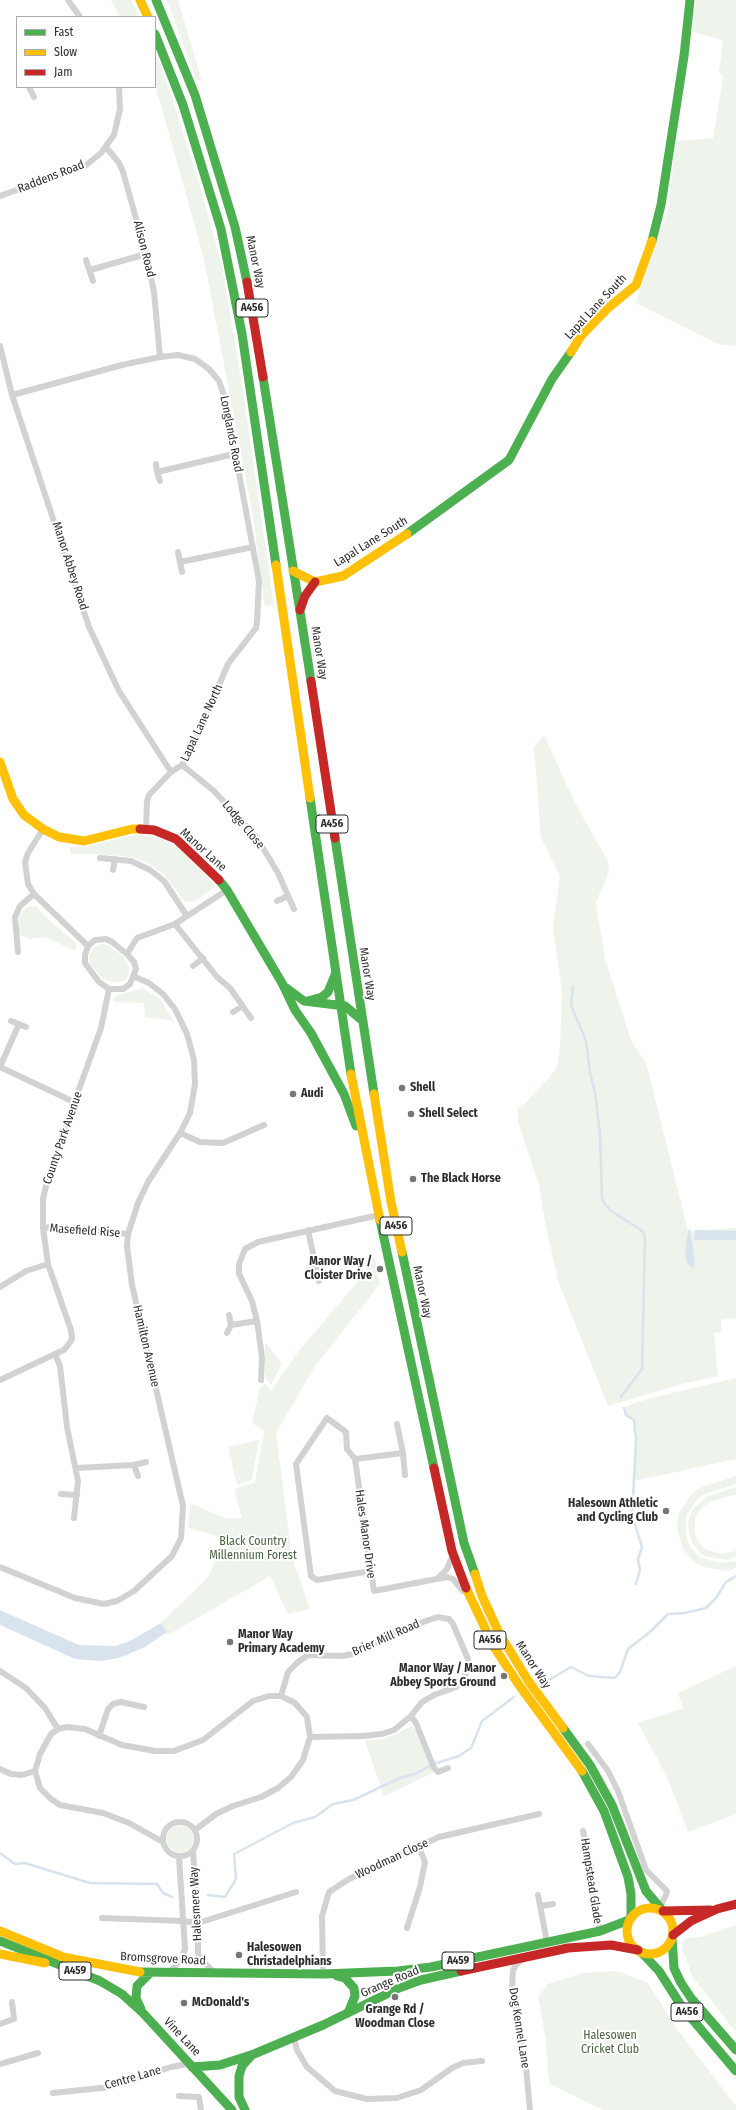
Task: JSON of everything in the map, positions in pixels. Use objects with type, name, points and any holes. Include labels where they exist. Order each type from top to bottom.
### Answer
[{"type":"main road","points":[[140,0],[148,16]]},
{"type":"main road","name":"Manor Way","points":[[156,0],[195,95],[235,227],[256,331],[391,1202],[464,1543],[482,1596],[499,1633],[529,1682],[590,1765],[637,1855],[646,1891],[661,1909]]},
{"type":"main road","name":"Lapal Lane South","points":[[315,582],[343,576],[397,542],[510,460],[552,379],[581,336],[608,308],[636,285],[656,229],[661,205],[684,56],[690,0]]},
{"type":"main road","name":"Manor Way","points":[[156,37],[183,105],[221,229],[242,334],[282,608],[287,632],[301,746],[339,1004],[366,1156],[438,1493],[452,1551],[470,1600],[485,1632],[519,1685],[574,1759],[595,1793],[615,1837],[628,1877],[631,1894],[630,1919]]},
{"type":"main road","points":[[293,571],[315,582],[305,596],[300,611]]},
{"type":"main road","name":"Manor Lane","points":[[0,762],[13,799],[24,815],[43,829],[59,837],[84,841],[132,829],[160,832],[176,839],[209,869],[227,890],[282,983],[300,1017],[311,1033],[344,1094],[366,1156]]},
{"type":"main road","points":[[300,1017],[300,1008],[304,1001],[325,995],[331,988],[335,972]]},
{"type":"main road","name":"Manor Lane","points":[[282,983],[294,995],[304,1001]]},
{"type":"main road","points":[[304,1001],[319,1004],[339,1004],[351,1009],[362,1021]]},
{"type":"main road","points":[[639,1951],[652,1954],[660,1952],[667,1947],[672,1937],[691,1921],[717,1909],[736,1904]]},
{"type":"main road","points":[[630,1919],[642,1908],[717,1909]]},
{"type":"main road","name":"A456","points":[[661,1909],[672,1923],[674,1968],[681,1983],[690,1998],[736,2050]]},
{"type":"main road","name":"Grange Road","points":[[327,1974],[398,1972],[431,1967],[600,1932],[630,1919]]},
{"type":"main road","name":"A456","points":[[630,1919],[627,1929],[628,1938],[658,1971],[682,2007],[736,2071]]},
{"type":"main road","name":"Bromsgrove Road","points":[[0,1931],[63,1957],[106,1968],[150,1973],[327,1974]]},
{"type":"main road","name":"A459","points":[[0,1941],[64,1966],[117,1990],[143,2013]]},
{"type":"main road","name":"Grange Road","points":[[254,2054],[294,2038],[421,1980],[530,1956],[588,1946],[611,1946],[639,1951]]},
{"type":"main road","points":[[0,1954],[64,1966]]},
{"type":"main road","points":[[143,2013],[136,1998],[137,1986],[145,1976],[150,1973]]},
{"type":"main road","points":[[327,1974],[345,1978],[354,1988],[355,1996],[353,2006],[348,2013]]},
{"type":"main road","name":"Vine Lane","points":[[143,2013],[190,2066],[220,2065],[254,2054]]},
{"type":"main road","points":[[245,2110],[239,2096],[239,2076],[242,2066],[254,2054]]},
{"type":"main road","points":[[190,2066],[232,2110]]},
{"type":"street","points":[[68,0],[79,16]]},
{"type":"street","points":[[29,88],[34,97]]},
{"type":"street","name":"Raddens Road","points":[[0,196],[85,166],[106,147],[114,135],[118,120],[120,102],[119,88]]},
{"type":"street","name":"Alison Road","points":[[106,147],[119,163],[146,254],[154,292],[160,356]]},
{"type":"street","points":[[90,270],[146,254]]},
{"type":"street","points":[[86,260],[93,281]]},
{"type":"street","name":"Manor Abbey Road","points":[[0,346],[12,395],[97,646],[132,713],[171,772]]},
{"type":"street","name":"Longlands Road","points":[[12,395],[60,381],[160,356],[186,356],[202,364],[219,381],[225,398],[234,454],[259,581],[257,611]]},
{"type":"street","points":[[157,472],[234,454]]},
{"type":"street","points":[[156,464],[160,481]]},
{"type":"street","points":[[180,562],[253,547]]},
{"type":"street","points":[[178,552],[182,572]]},
{"type":"street","name":"Lapal Lane North","points":[[146,830],[147,801],[149,795],[171,772],[182,765],[190,753],[228,664],[256,628],[257,611]]},
{"type":"street","name":"Lodge Close","points":[[182,765],[214,791],[257,838],[278,873],[294,909]]},
{"type":"street","points":[[43,829],[28,852],[25,862],[28,884],[34,894],[88,946]]},
{"type":"street","points":[[100,858],[131,861],[150,870],[164,881],[187,916]]},
{"type":"street","points":[[113,870],[114,859]]},
{"type":"street","points":[[127,954],[137,938],[175,924],[227,890]]},
{"type":"street","points":[[18,952],[15,917],[20,906],[34,894]]},
{"type":"street","points":[[277,901],[288,896]]},
{"type":"street","points":[[175,924],[243,1006],[251,1018]]},
{"type":"street","points":[[106,939],[127,954],[134,962],[136,969],[135,977],[130,984],[123,989],[109,989],[99,982],[85,963],[85,955],[88,946],[95,940],[106,939]]},
{"type":"street","points":[[193,966],[203,958]]},
{"type":"street","name":"Hamilton Avenue","points":[[0,1568],[75,1598],[104,1604],[117,1601],[134,1591],[172,1556],[181,1538],[183,1506],[132,1285],[127,1257],[128,1234],[138,1203],[148,1182],[180,1133],[190,1113],[194,1099],[195,1078],[191,1047],[187,1034],[171,1004],[163,994],[149,983],[135,977]]},
{"type":"street","name":"County Park Avenue","points":[[55,1354],[64,1350],[72,1339],[71,1330],[48,1264],[43,1228],[43,1199],[49,1173],[101,1028],[109,989]]},
{"type":"street","points":[[233,1012],[243,1006]]},
{"type":"street","points":[[11,1021],[26,1027]]},
{"type":"street","points":[[19,1024],[0,1067],[74,1102]]},
{"type":"street","points":[[180,1133],[200,1142],[223,1143],[264,1125]]},
{"type":"street","points":[[261,1380],[262,1357],[257,1321],[252,1301],[239,1274],[239,1264],[245,1249],[258,1242],[379,1215]]},
{"type":"street","name":"Masefield Rise","points":[[43,1228],[51,1227],[128,1234]]},
{"type":"street","points":[[308,1230],[315,1269],[319,1281]]},
{"type":"street","points":[[0,1287],[26,1271],[48,1264]]},
{"type":"street","points":[[307,1271],[315,1269]]},
{"type":"street","points":[[227,1333],[232,1325],[229,1315]]},
{"type":"street","points":[[232,1325],[257,1321]]},
{"type":"street","points":[[0,1380],[55,1354],[60,1366],[67,1427],[78,1481],[74,1518]]},
{"type":"street","name":"Hales Manor Drive","points":[[370,1570],[316,1580],[311,1576],[296,1464],[327,1418],[346,1432],[347,1448],[355,1459],[374,1591],[438,1578],[453,1579],[470,1600]]},
{"type":"street","points":[[397,1424],[403,1453],[405,1475]]},
{"type":"street","points":[[355,1459],[403,1453]]},
{"type":"street","points":[[76,1468],[134,1465],[146,1462]]},
{"type":"street","points":[[134,1465],[138,1476]]},
{"type":"street","points":[[61,1494],[77,1495]]},
{"type":"street","points":[[438,1578],[450,1565],[452,1551]]},
{"type":"street","name":"Brier Mill Road","points":[[281,1696],[288,1672],[308,1655],[342,1656],[358,1653],[399,1630],[443,1616],[449,1619],[453,1624],[468,1659],[468,1668],[465,1677],[456,1687],[434,1695],[422,1702],[411,1716]]},
{"type":"street","points":[[0,1671],[26,1688],[45,1708],[58,1729]]},
{"type":"street","points":[[163,1842],[168,1827],[177,1822],[187,1823],[195,1830],[197,1839],[193,1851],[186,1856],[179,1857],[169,1853],[163,1842],[129,1823],[103,1813],[60,1805],[51,1799],[40,1788],[35,1771],[44,1745],[52,1734],[58,1729],[67,1727],[85,1729],[134,1748],[155,1751],[174,1751],[203,1740],[253,1701],[269,1696],[281,1696],[295,1703],[304,1713],[310,1725],[310,1737],[303,1760],[285,1783],[261,1797],[233,1806],[216,1814],[195,1830]]},
{"type":"street","points":[[100,1736],[108,1709],[113,1704],[120,1702],[144,1707]]},
{"type":"street","points":[[310,1737],[363,1736],[382,1734],[394,1730],[411,1716],[416,1723],[434,1768],[438,1772],[448,1768]]},
{"type":"street","points":[[588,1744],[608,1770],[618,1791],[637,1855],[649,1874],[667,1891],[661,1909]]},
{"type":"street","points":[[0,1770],[22,1775],[35,1771]]},
{"type":"street","name":"Woodman Close","points":[[327,1974],[322,1916],[328,1892],[349,1879],[439,1837],[539,1814]]},
{"type":"street","name":"Hampstead Glade","points":[[583,1831],[591,1867],[591,1886],[600,1932]]},
{"type":"street","points":[[407,1928],[420,1887],[425,1862],[419,1846]]},
{"type":"street","name":"Halesmere Way","points":[[193,1851],[198,1923],[198,1953],[201,1960],[215,1974]]},
{"type":"street","name":"Halesmere Way","points":[[169,1973],[182,1958],[185,1949],[179,1857]]},
{"type":"street","points":[[102,1918],[183,1921],[198,1923],[296,1892]]},
{"type":"street","points":[[538,1895],[548,1942]]},
{"type":"street","points":[[541,1906],[553,1904]]},
{"type":"street","name":"Dog Kennel Lane","points":[[530,1956],[516,1965],[512,1977],[512,1988],[526,2068],[530,2109]]},
{"type":"street","points":[[0,2024],[14,2019],[12,2002]]},
{"type":"street","points":[[294,2038],[297,2050],[307,2067],[335,2092],[367,2100],[397,2098],[409,2094],[420,2090],[452,2068],[463,2063],[482,2061]]},
{"type":"street","points":[[0,2064],[38,2053]]},
{"type":"street","name":"Centre Lane","points":[[54,2093],[110,2087],[171,2067],[190,2066]]},
{"type":"street","points":[[179,2096],[199,2097],[201,2107]]},
{"type":"green space","points":[[111,0],[131,0],[139,16],[119,16]]},
{"type":"green space","points":[[167,0],[178,0],[202,81],[196,80]]},
{"type":"green space","points":[[697,0],[736,0],[736,346],[718,344],[636,303],[668,210],[676,141],[713,138],[723,77],[719,72],[723,40],[692,32],[693,11]]},
{"type":"green space","points":[[156,55],[163,70],[200,186],[222,266],[243,391],[274,605],[265,606],[253,517],[204,259],[156,88]]},
{"type":"green space","points":[[544,735],[575,803],[608,861],[609,872],[596,902],[605,959],[632,1043],[646,1062],[688,1231],[736,1228],[736,1318],[721,1320],[721,1332],[714,1333],[718,1376],[682,1384],[608,1406],[558,1281],[545,1222],[539,1185],[518,1122],[518,1108],[526,1103],[557,1068],[560,1046],[562,992],[553,928],[560,876],[541,837],[534,747]]},
{"type":"green space","points":[[141,835],[163,839],[184,853],[208,877],[215,887],[195,901],[185,902],[164,874],[146,862],[131,857],[98,854],[70,854],[70,847],[89,846],[129,836]]},
{"type":"green space","points":[[36,906],[48,919],[77,944],[75,951],[45,937],[29,939],[19,934],[19,917],[25,908]]},
{"type":"green space","points":[[100,944],[108,945],[123,956],[129,967],[128,977],[123,981],[113,982],[102,978],[90,964],[89,956],[93,948]]},
{"type":"green space","points":[[143,988],[161,1000],[174,1021],[145,1017],[144,1003],[113,1002],[115,996]]},
{"type":"green space","name":"Black Country Millennium Forest","points":[[374,1255],[380,1284],[315,1366],[276,1433],[292,1557],[310,1609],[288,1614],[270,1576],[168,1635],[161,1623],[208,1577],[218,1553],[222,1537],[188,1528],[190,1505],[195,1505],[224,1518],[242,1518],[234,1489],[255,1482],[264,1431],[252,1423],[260,1387],[265,1384],[271,1391],[298,1352],[363,1275]]},
{"type":"green space","points":[[265,1342],[282,1364],[271,1385],[265,1377]]},
{"type":"green space","points":[[736,1378],[736,1459],[634,1481],[636,1440],[634,1420],[626,1415],[624,1408],[633,1403]]},
{"type":"green space","points":[[259,1440],[252,1480],[237,1485],[228,1447]]},
{"type":"green space","points":[[736,1476],[736,1484],[705,1494],[698,1498],[686,1516],[686,1535],[689,1545],[699,1557],[720,1563],[736,1561],[736,1568],[728,1571],[704,1567],[695,1563],[683,1549],[677,1528],[679,1513],[693,1492],[702,1487]]},
{"type":"green space","points":[[736,1487],[736,1494],[709,1502],[699,1511],[695,1518],[695,1533],[697,1540],[705,1549],[721,1554],[736,1551],[736,1557],[727,1560],[708,1557],[701,1554],[692,1543],[688,1528],[689,1517],[694,1508],[706,1497]]},
{"type":"green space","points":[[736,1666],[736,1814],[688,1832],[668,1779],[638,1723],[683,1708],[678,1693]]},
{"type":"green space","points":[[412,1726],[417,1732],[433,1773],[384,1796],[365,1741],[385,1739]]},
{"type":"green space","points":[[180,1826],[189,1830],[193,1839],[189,1848],[180,1852],[171,1848],[167,1839],[171,1830]]},
{"type":"green space","points":[[736,1925],[736,2032],[692,1976],[682,1946],[685,1938],[701,1937]]},
{"type":"green space","name":"Halesowen Cricket Club","points":[[615,1971],[647,1982],[677,2029],[736,2106],[736,2110],[603,2110],[550,2084],[546,2040],[538,1997],[548,1984],[583,1973]]},
{"type":"shaded area","points":[[690,1228],[695,1262],[693,1269],[687,1263],[685,1251],[688,1231]]},
{"type":"shaded area","points":[[695,1230],[736,1231],[736,1240],[694,1240]]},
{"type":"shaded area","points":[[0,1610],[79,1645],[115,1646],[130,1641],[161,1623],[167,1632],[145,1647],[119,1658],[100,1661],[75,1659],[0,1625]]},
{"type":"waterway","points":[[573,987],[571,1005],[586,1041],[590,1072],[595,1093],[600,1134],[602,1198],[604,1203],[611,1211],[641,1230],[645,1238],[642,1369],[621,1397]]},
{"type":"waterway","points":[[624,1408],[626,1415],[634,1420],[636,1440],[632,1515],[642,1547],[638,1559],[640,1570],[636,1584]]},
{"type":"waterway","points":[[549,1680],[571,1667],[589,1676],[615,1678],[620,1672],[628,1649],[650,1632],[668,1614],[685,1613],[706,1608],[716,1598],[726,1582],[736,1576]]},
{"type":"waterway","points":[[208,1895],[225,1897],[236,1879],[234,1854],[293,1823],[315,1817],[333,1804],[353,1800],[400,1778],[415,1774],[434,1764],[459,1756],[471,1748],[482,1721],[514,1697]]},
{"type":"waterway","points":[[0,1853],[15,1864],[25,1863],[90,1883],[157,1884],[163,1893],[172,1897]]},
{"type":"traffic: fast","points":[[156,0],[195,95],[235,227],[247,282]]},
{"type":"traffic: fast","points":[[652,241],[661,205],[684,56],[690,0]]},
{"type":"traffic: fast","points":[[156,37],[183,105],[221,229],[242,334],[276,565]]},
{"type":"traffic: fast","points":[[407,534],[509,460],[552,379],[571,352]]},
{"type":"traffic: fast","points":[[263,377],[311,681]]},
{"type":"traffic: fast","points":[[310,798],[351,1074]]},
{"type":"traffic: fast","points":[[335,838],[374,1094]]},
{"type":"traffic: fast","points":[[219,880],[227,890],[282,983],[295,1010],[311,1033],[344,1094],[356,1126]]},
{"type":"traffic: fast","points":[[308,1001],[322,997],[328,992],[335,975]]},
{"type":"traffic: fast","points":[[285,987],[304,1001],[345,1006],[363,1021]]},
{"type":"traffic: fast","points":[[380,1220],[434,1468]]},
{"type":"traffic: fast","points":[[402,1252],[464,1543],[475,1574]]},
{"type":"traffic: fast","points":[[563,1728],[590,1765],[612,1805],[646,1891],[662,1910]]},
{"type":"traffic: fast","points":[[582,1771],[604,1811],[628,1877],[631,1894],[631,1917]]},
{"type":"traffic: fast","points":[[140,1972],[323,1974],[398,1971],[431,1967],[600,1931],[629,1920]]},
{"type":"traffic: fast","points":[[672,1938],[674,1968],[681,1983],[691,1998],[736,2050]]},
{"type":"traffic: fast","points":[[0,1941],[100,1981],[122,1994],[143,2013],[232,2110]]},
{"type":"traffic: fast","points":[[641,1952],[659,1971],[682,2007],[736,2071]]},
{"type":"traffic: fast","points":[[192,2067],[220,2065],[254,2054],[323,2025],[399,1988],[421,1980],[461,1971]]},
{"type":"traffic: fast","points":[[141,2009],[136,1998],[137,1986],[150,1973]]},
{"type":"traffic: fast","points":[[337,1976],[345,1978],[354,1988],[355,1996],[348,2013]]},
{"type":"traffic: fast","points":[[245,2110],[239,2097],[239,2076],[242,2066],[252,2055]]},
{"type":"traffic: slow","points":[[140,0],[148,16]]},
{"type":"traffic: slow","points":[[571,352],[581,336],[608,308],[636,285],[652,241]]},
{"type":"traffic: slow","points":[[293,571],[315,582],[343,576],[407,534]]},
{"type":"traffic: slow","points":[[276,565],[310,798]]},
{"type":"traffic: slow","points":[[0,762],[13,799],[24,815],[43,829],[59,837],[84,841],[132,829],[140,829]]},
{"type":"traffic: slow","points":[[351,1074],[380,1220]]},
{"type":"traffic: slow","points":[[374,1094],[391,1202],[402,1252]]},
{"type":"traffic: slow","points":[[475,1574],[482,1596],[499,1633],[529,1682],[563,1728]]},
{"type":"traffic: slow","points":[[466,1588],[494,1647],[519,1685],[582,1771]]},
{"type":"traffic: slow","points":[[655,1908],[659,1909],[669,1918],[672,1922],[673,1931],[672,1940],[663,1950],[655,1954],[645,1954],[637,1950],[628,1940],[627,1926],[631,1918],[641,1909],[655,1908]]},
{"type":"traffic: slow","points":[[0,1931],[63,1957],[140,1972]]},
{"type":"traffic: slow","points":[[0,1954],[45,1963]]},
{"type":"traffic: jam","points":[[247,282],[263,377]]},
{"type":"traffic: jam","points":[[300,610],[305,596],[315,582]]},
{"type":"traffic: jam","points":[[311,681],[335,838]]},
{"type":"traffic: jam","points":[[140,829],[154,830],[176,839],[219,880]]},
{"type":"traffic: jam","points":[[434,1468],[452,1551],[466,1588]]},
{"type":"traffic: jam","points":[[673,1935],[691,1921],[717,1909],[736,1904]]},
{"type":"traffic: jam","points":[[663,1911],[710,1910]]},
{"type":"traffic: jam","points":[[461,1971],[568,1948],[611,1945],[638,1950]]},
{"type":"place","name":"Shell","points":[[402,1088]]},
{"type":"place","name":"Audi","points":[[293,1094]]},
{"type":"place","name":"Shell Select","points":[[411,1114]]},
{"type":"place","name":"The Black Horse","points":[[413,1179]]},
{"type":"place","name":"Manor Way / Cloister Drive","points":[[380,1269]]},
{"type":"place","name":"Halesown Athletic and Cycling Club","points":[[666,1511]]},
{"type":"place","name":"Manor Way Primary Academy","points":[[230,1642]]},
{"type":"place","name":"Manor Way / Manor Abbey Sports Ground","points":[[504,1676]]},
{"type":"place","name":"Halesowen Christadelphians","points":[[239,1955]]},
{"type":"place","name":"Grange Rd / Woodman Close","points":[[395,1997]]},
{"type":"place","name":"McDonald's","points":[[184,2003]]}]
